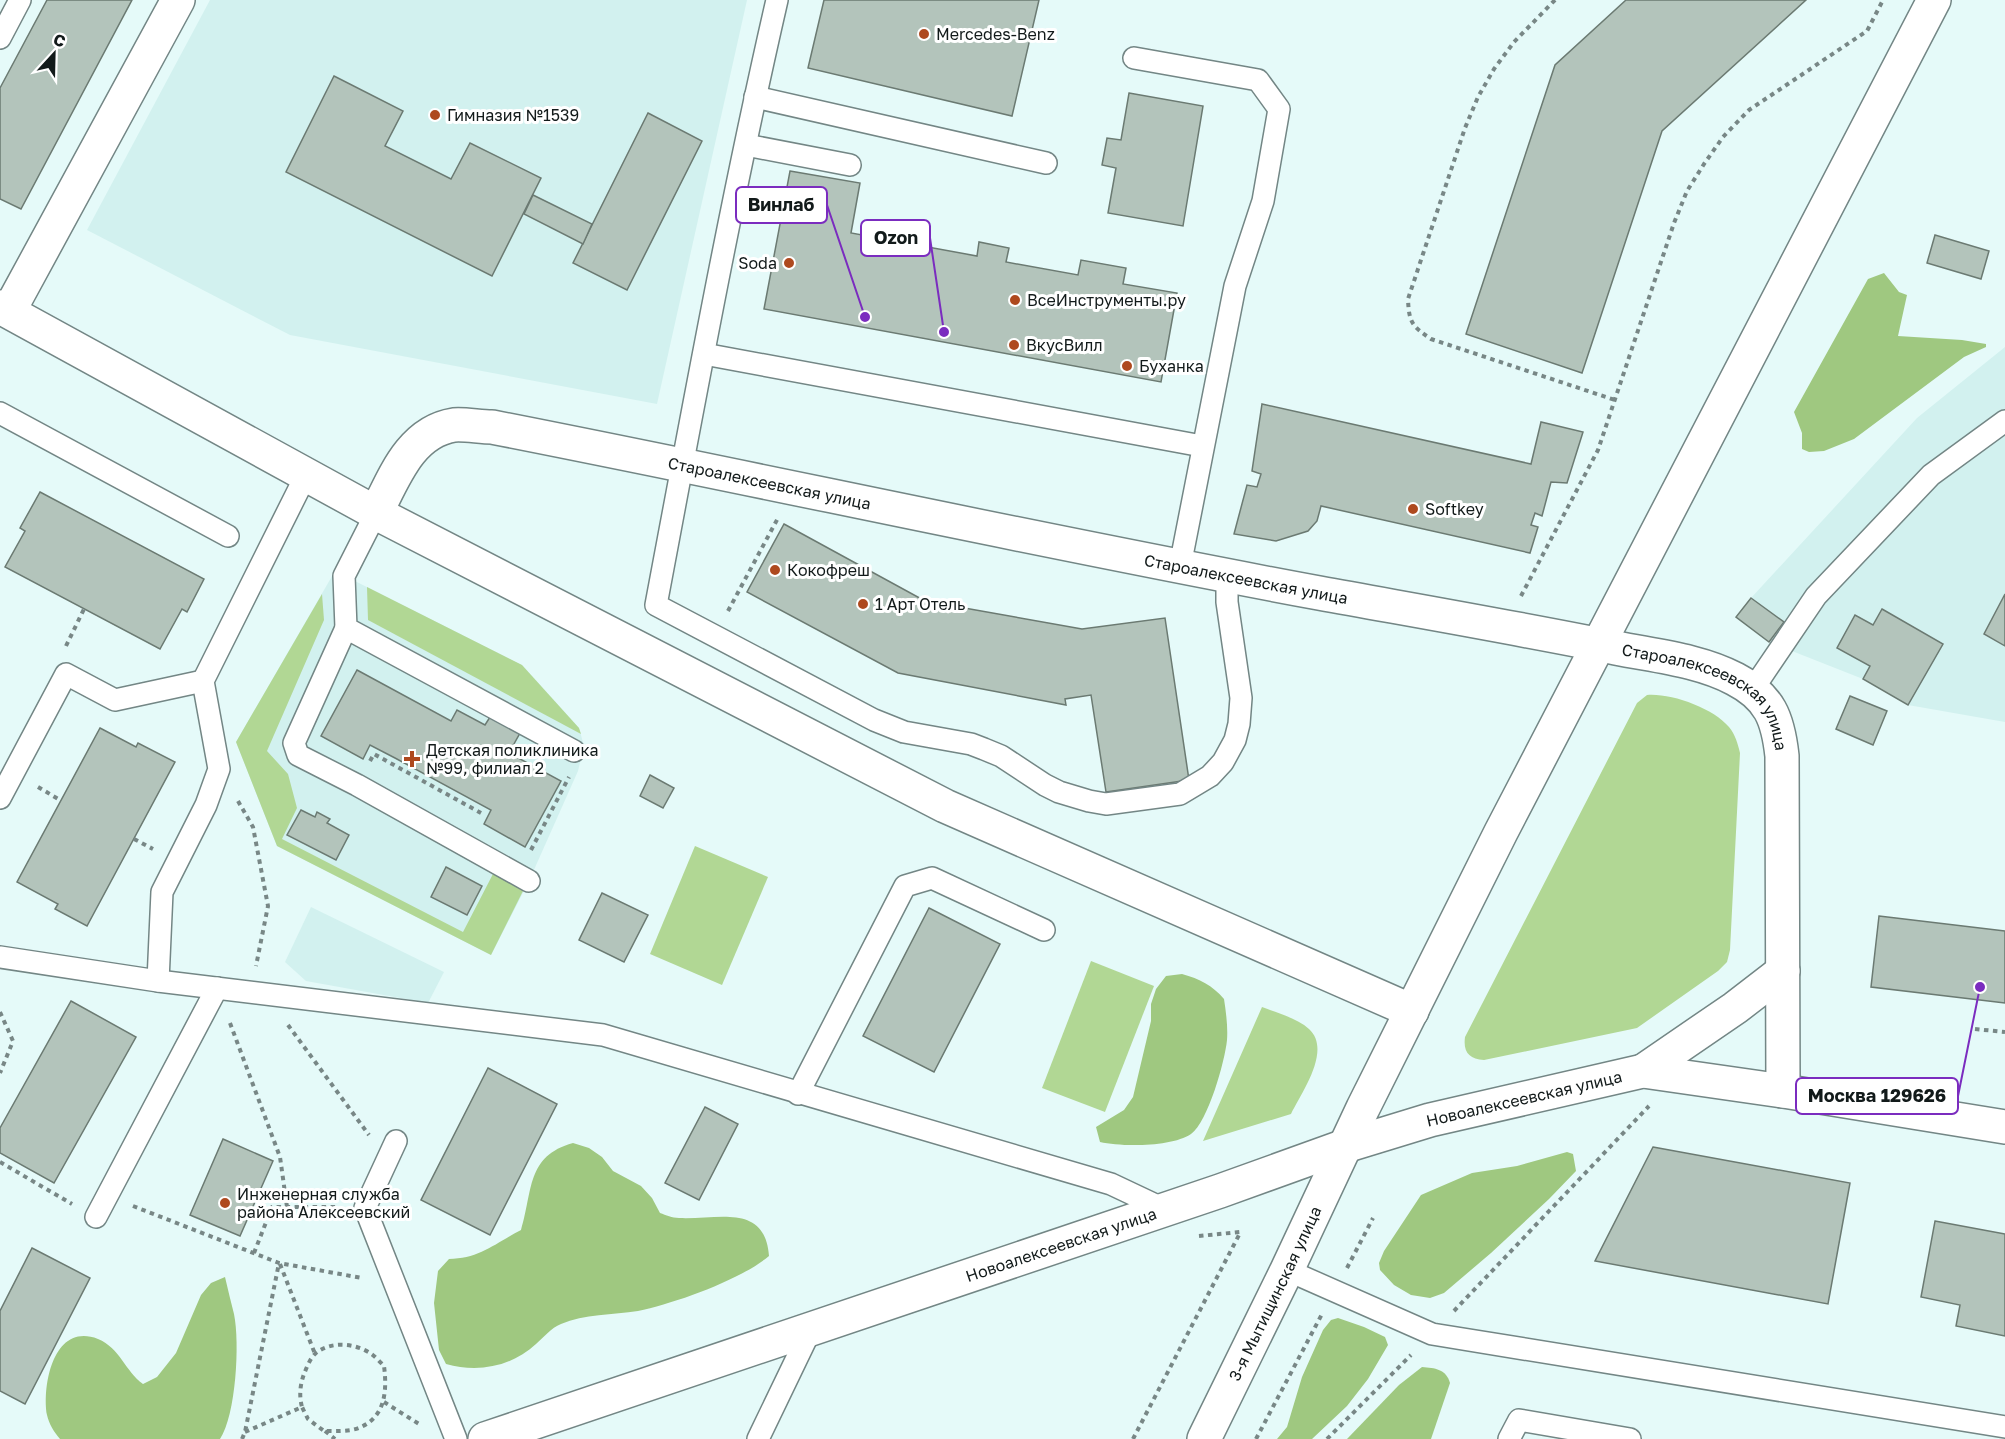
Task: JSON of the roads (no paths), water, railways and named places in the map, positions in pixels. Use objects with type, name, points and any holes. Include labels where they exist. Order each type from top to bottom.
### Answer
[{"type":"street","points":[[178,0],[3,314],[376,513],[945,806],[1412,1011]]},
{"type":"street","name":"3-я Мытищинская улица","points":[[1204,1439],[1345,1146],[1501,832],[1934,0]]},
{"type":"street","name":"Староалексеевская улица","points":[[376,513],[405,458],[423,437],[454,425],[492,427],[1227,576],[1711,668],[1753,689],[1767,704],[1775,717],[1781,748],[1783,1091]]},
{"type":"street","name":"Новоалексеевская улица","points":[[1643,1071],[1735,1008],[1783,971]]},
{"type":"street","name":"Новоалексеевская улица","points":[[485,1439],[1166,1210],[1345,1146],[1430,1120],[1643,1071],[2005,1127]]},
{"type":"lane","points":[[0,38],[20,0]]},
{"type":"lane","points":[[777,0],[755,97],[656,605],[874,720],[904,732],[984,749],[1001,756],[1059,792],[1106,804],[1180,794],[1210,776],[1229,753],[1239,724],[1241,698],[1227,602],[1227,576]]},
{"type":"lane","points":[[1134,58],[1258,80],[1279,109],[1263,201],[1235,286],[1180,566]]},
{"type":"lane","points":[[755,97],[1046,163]]},
{"type":"lane","points":[[746,145],[850,165]]},
{"type":"lane","points":[[704,354],[1202,446]]},
{"type":"lane","points":[[0,413],[228,536]]},
{"type":"lane","points":[[1753,689],[1816,596],[1931,475],[2005,421]]},
{"type":"lane","points":[[158,981],[162,892],[206,805],[219,769],[202,681],[306,475]]},
{"type":"lane","points":[[376,513],[344,576],[346,628],[294,743],[298,755],[357,785],[523,878]]},
{"type":"lane","points":[[346,628],[574,751]]},
{"type":"lane","points":[[0,798],[66,674],[115,700],[202,681]]},
{"type":"lane","points":[[798,1094],[905,886],[932,878],[1044,930]]},
{"type":"lane","points":[[0,957],[158,981],[603,1035],[1111,1184],[1166,1210]]},
{"type":"lane","points":[[96,1217],[217,988]]},
{"type":"lane","points":[[396,1141],[365,1208],[456,1439]]},
{"type":"lane","points":[[1287,1270],[1432,1334],[2005,1426]]},
{"type":"lane","points":[[758,1439],[811,1329]]},
{"type":"lane","points":[[1509,1439],[1519,1420],[1630,1439]]},
{"type":"place","name":"Mercedes-Benz","points":[[924,34]]},
{"type":"place","name":"Гимназия №1539","points":[[435,115]]},
{"type":"place","name":"Soda","points":[[789,263]]},
{"type":"place","name":"ВсеИнструменты.ру","points":[[1015,300]]},
{"type":"place","name":"Винлаб","points":[[865,317]]},
{"type":"place","name":"Ozon","points":[[944,332]]},
{"type":"place","name":"ВкусВилл","points":[[1014,345]]},
{"type":"place","name":"Буханка","points":[[1127,366]]},
{"type":"place","name":"Softkey","points":[[1413,509]]},
{"type":"place","name":"Кокофреш","points":[[775,570]]},
{"type":"place","name":"1 Арт Отель","points":[[863,604]]},
{"type":"place","name":"Детская поликлиника №99, филиал 2","points":[[412,759]]},
{"type":"place","name":"Москва 129626","points":[[1980,987]]},
{"type":"place","name":"Инженерная служба района Алексеевский","points":[[225,1203]]}]
